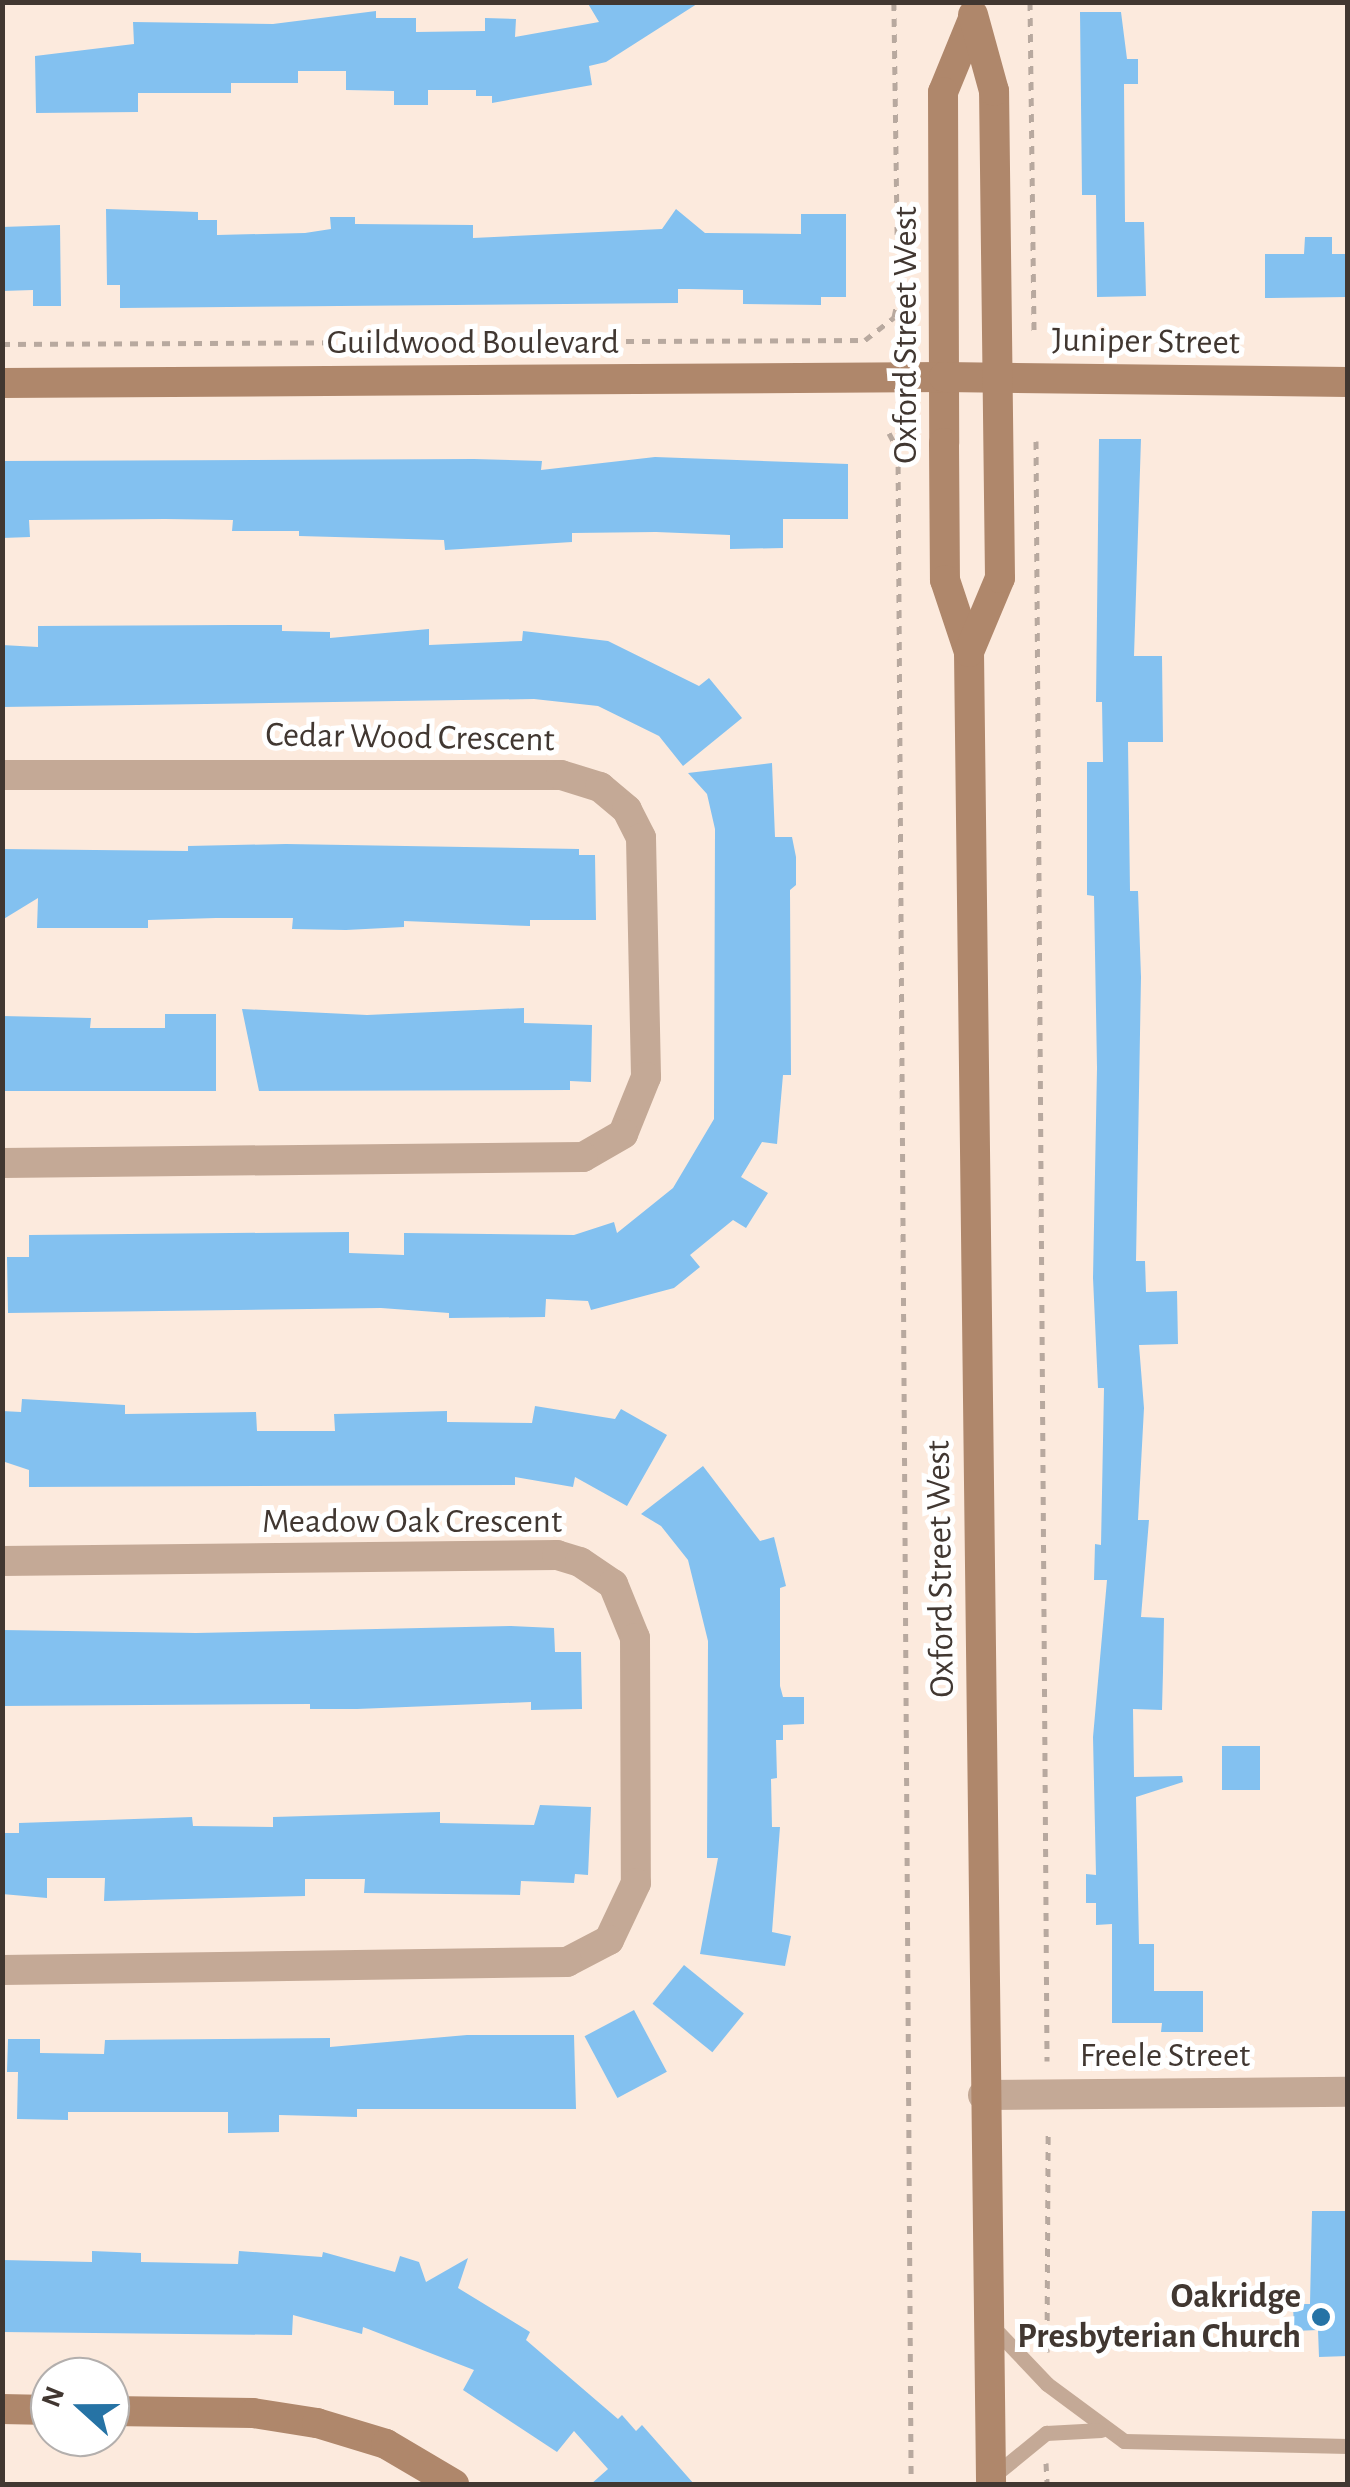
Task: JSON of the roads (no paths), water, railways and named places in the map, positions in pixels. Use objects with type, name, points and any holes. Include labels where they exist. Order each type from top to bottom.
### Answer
[{"type":"main road","name":"Oxford Street West","points":[[973,11],[944,92],[945,580],[969,652],[983,2095],[991,2481]]},
{"type":"main road","name":"Oxford Street West","points":[[969,652],[1000,578],[994,91],[973,11]]},
{"type":"main road","name":"Juniper Street","points":[[944,378],[1348,382]]},
{"type":"main road","name":"Guildwood Boulevard","points":[[2,383],[944,378]]},
{"type":"main road","points":[[2,2409],[30,2410]]},
{"type":"main road","points":[[130,2411],[253,2413],[317,2422],[386,2444],[454,2484]]},
{"type":"street","name":"Cedar Wood Crescent","points":[[2,774],[561,774],[600,787],[627,810],[642,838],[646,1078],[622,1134],[583,1157],[2,1162]]},
{"type":"street","name":"Meadow Oak Crescent","points":[[2,1561],[558,1555],[580,1562],[612,1584],[633,1628],[636,1883],[609,1940],[567,1962],[2,1970]]},
{"type":"street","name":"Freele Street","points":[[983,2095],[1348,2092]]},
{"type":"lane","points":[[989,2324],[1047,2384],[1101,2430],[1124,2440],[1348,2446]]},
{"type":"lane","points":[[991,2481],[1046,2432],[1101,2430]]},
{"type":"place","name":"Oakridge Presbyterian Church","points":[[1321,2317]]}]
